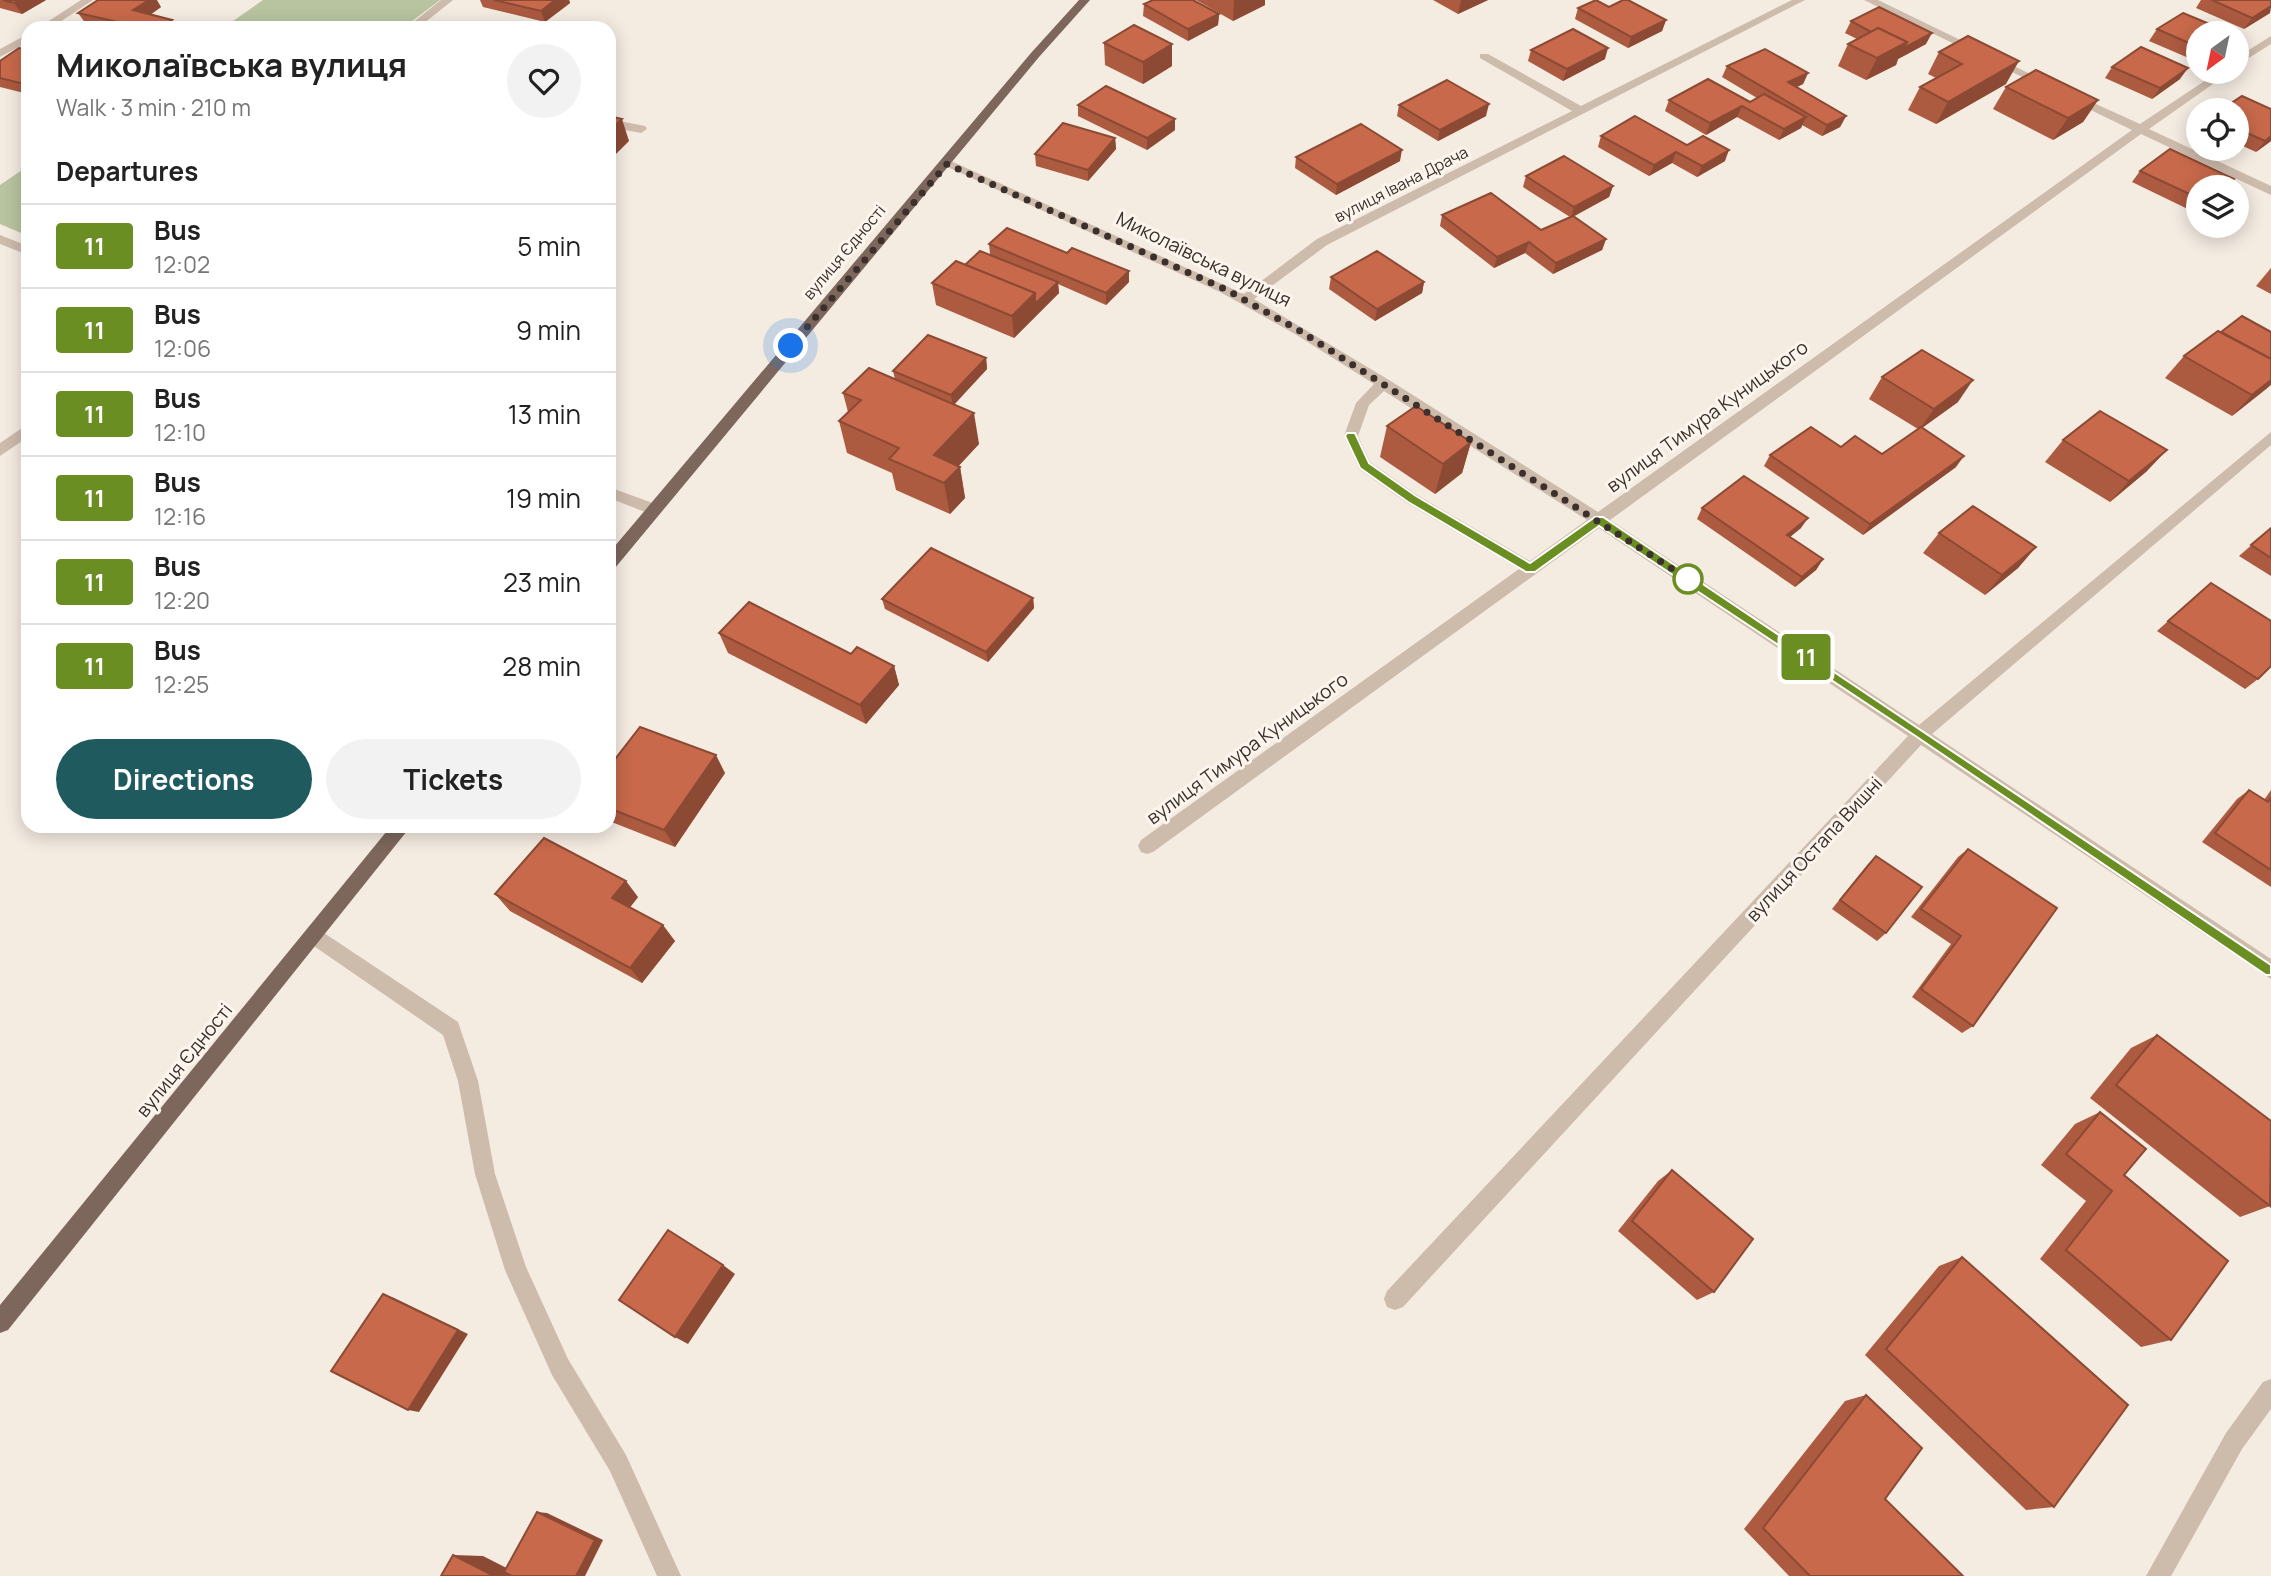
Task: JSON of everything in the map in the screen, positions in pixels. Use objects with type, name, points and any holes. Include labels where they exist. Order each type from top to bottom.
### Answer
[{"type":"main road","name":"вулиця Єдності","points":[[616,556],[653,509],[947,164],[1035,55],[1085,0]]},
{"type":"main road","name":"вулиця Єдності","points":[[0,1322],[396,833]]},
{"type":"street","points":[[54,21],[89,0]]},
{"type":"street","points":[[420,21],[448,0]]},
{"type":"street","name":"вулиця Івана Драча","points":[[1244,300],[1322,242],[1800,0]]},
{"type":"street","points":[[1868,0],[2271,191]]},
{"type":"street","points":[[2249,54],[2271,38]]},
{"type":"street","points":[[0,54],[21,41]]},
{"type":"street","points":[[1484,56],[1581,111]]},
{"type":"street","name":"вулиця Тимура Куницького","points":[[1147,846],[2208,84]]},
{"type":"street","points":[[616,124],[641,129]]},
{"type":"street","name":"Миколаївська вулиця","points":[[947,164],[1244,300],[1384,383],[1599,520],[1922,733],[2271,970]]},
{"type":"street","points":[[0,239],[21,248]]},
{"type":"street","points":[[1384,383],[1363,403],[1351,436],[1364,466],[1412,499],[1531,569]]},
{"type":"street","points":[[0,451],[21,434]]},
{"type":"street","name":"вулиця Остапа Вишні","points":[[1395,1299],[1922,733],[2271,437]]},
{"type":"street","points":[[616,495],[653,509]]},
{"type":"street","points":[[315,936],[451,1029],[468,1081],[485,1174],[516,1270],[560,1367],[618,1463],[669,1576]]},
{"type":"street","points":[[2158,1576],[2234,1441],[2271,1390]]},
{"type":"green space","points":[[263,0],[440,0],[412,21],[233,21]]},
{"type":"green space","points":[[21,171],[21,233],[0,224],[0,185]]},
{"type":"building","points":[[98,0],[149,0],[133,10],[172,20],[113,21],[78,13]]},
{"type":"building","points":[[494,0],[555,0],[541,11]]},
{"type":"building","points":[[1153,0],[1193,0],[1219,14],[1188,29],[1144,4]]},
{"type":"building","points":[[1596,0],[1609,7],[1628,0],[1666,20],[1631,37],[1578,8]]},
{"type":"building","points":[[2212,0],[2271,0],[2271,6],[2252,18]]},
{"type":"building","points":[[1879,7],[1932,33],[1904,48],[1907,42],[1878,28],[1871,32],[1851,21]]},
{"type":"building","points":[[2183,13],[2202,21],[2186,21],[2186,42],[2157,29]]},
{"type":"building","points":[[1134,25],[1172,44],[1143,62],[1104,43]]},
{"type":"building","points":[[1878,28],[1907,42],[1877,58],[1848,44]]},
{"type":"building","points":[[1573,29],[1608,48],[1567,69],[1531,50]]},
{"type":"building","points":[[1968,36],[2019,61],[1948,102],[1920,87],[1962,64],[1939,52]]},
{"type":"building","points":[[2141,47],[2186,69],[2160,88],[2112,67]]},
{"type":"building","points":[[21,48],[21,83],[0,78],[0,61]]},
{"type":"building","points":[[1765,49],[1808,73],[1788,82],[1846,116],[1827,125],[1727,66]]},
{"type":"building","points":[[2036,70],[2098,100],[2068,118],[2006,87]]},
{"type":"building","points":[[1708,79],[1750,102],[1764,94],[1806,117],[1784,129],[1742,106],[1710,123],[1669,100]]},
{"type":"building","points":[[1447,80],[1489,104],[1440,130],[1399,105]]},
{"type":"building","points":[[1106,86],[1175,119],[1147,138],[1078,105]]},
{"type":"building","points":[[2249,99],[2271,109],[2271,136],[2265,141],[2249,134]]},
{"type":"building","points":[[1635,116],[1687,145],[1703,136],[1729,150],[1702,166],[1676,152],[1654,165],[1601,136]]},
{"type":"building","points":[[1063,123],[1115,138],[1088,170],[1035,154]]},
{"type":"building","points":[[1361,124],[1402,150],[1337,184],[1296,157]]},
{"type":"building","points":[[2170,149],[2186,156],[2186,161],[2196,161],[2225,175],[2186,175],[2186,192],[2140,171]]},
{"type":"building","points":[[1564,156],[1613,186],[1574,207],[1526,176]]},
{"type":"building","points":[[1491,193],[1541,230],[1573,216],[1606,239],[1556,263],[1529,242],[1497,257],[1442,215]]},
{"type":"building","points":[[1007,228],[1067,253],[1072,248],[1129,271],[1106,293],[989,244]]},
{"type":"building","points":[[980,251],[1058,282],[1035,304],[1035,293],[965,265]]},
{"type":"building","points":[[1377,251],[1424,282],[1377,309],[1331,277]]},
{"type":"building","points":[[956,261],[1035,293],[1012,316],[932,283]]},
{"type":"building","points":[[2242,316],[2271,332],[2271,359],[2221,332]]},
{"type":"building","points":[[2218,331],[2271,359],[2271,380],[2252,395],[2184,356]]},
{"type":"building","points":[[928,335],[986,358],[951,395],[893,371]]},
{"type":"building","points":[[1922,350],[1973,380],[1934,409],[1882,377]]},
{"type":"building","points":[[869,368],[974,413],[934,455],[960,467],[944,483],[889,459],[899,448],[839,421],[861,400],[843,393]]},
{"type":"building","points":[[1416,406],[1471,442],[1443,464],[1387,426]]},
{"type":"building","points":[[2100,411],[2167,450],[2129,481],[2063,440]]},
{"type":"building","points":[[1811,427],[1841,447],[1855,436],[1882,454],[1921,427],[1964,456],[1870,524],[1770,455]]},
{"type":"building","points":[[1744,476],[1808,518],[1787,535],[1823,559],[1802,577],[1702,508]]},
{"type":"building","points":[[1973,506],[2036,547],[2002,575],[1939,533]]},
{"type":"building","points":[[2271,528],[2271,558],[2251,545]]},
{"type":"building","points":[[931,548],[1033,598],[986,652],[882,599]]},
{"type":"building","points":[[2211,583],[2271,621],[2271,666],[2258,679],[2168,621]]},
{"type":"building","points":[[749,602],[851,654],[857,647],[894,666],[860,705],[719,633]]},
{"type":"building","points":[[640,727],[716,755],[664,830],[616,811],[616,758]]},
{"type":"building","points":[[2249,790],[2268,802],[2271,798],[2271,870],[2215,833]]},
{"type":"building","points":[[544,838],[626,881],[612,898],[663,925],[630,968],[495,894]]},
{"type":"building","points":[[1968,849],[2057,908],[1973,1026],[1921,989],[1961,936],[1921,909]]},
{"type":"building","points":[[1876,856],[1922,887],[1886,933],[1840,900]]},
{"type":"building","points":[[2157,1035],[2271,1121],[2270,1206],[2116,1085]]},
{"type":"building","points":[[2100,1112],[2146,1149],[2124,1175],[2228,1261],[2171,1340],[2066,1250],[2112,1191],[2066,1154]]},
{"type":"building","points":[[1672,1170],[1753,1239],[1714,1292],[1632,1221]]},
{"type":"building","points":[[668,1230],[723,1265],[675,1337],[619,1300]]},
{"type":"building","points":[[1962,1257],[2128,1405],[2054,1507],[1886,1349]]},
{"type":"building","points":[[383,1294],[458,1330],[408,1410],[331,1371]]},
{"type":"building","points":[[1866,1395],[1922,1448],[1885,1499],[1963,1576],[1810,1576],[1763,1528]]},
{"type":"building","points":[[537,1512],[595,1540],[576,1576],[512,1576],[504,1572]]},
{"type":"building","points":[[453,1555],[494,1576],[441,1576]]},
{"type":"bus line","name":"11","points":[[1351,436],[1364,466],[1412,499],[1531,569],[1599,520],[1922,733],[2271,970]]},
{"type":"route","points":[[791,346],[947,164],[1006,188],[1225,289],[1300,331],[1578,506],[1696,584],[1688,579]]}]
